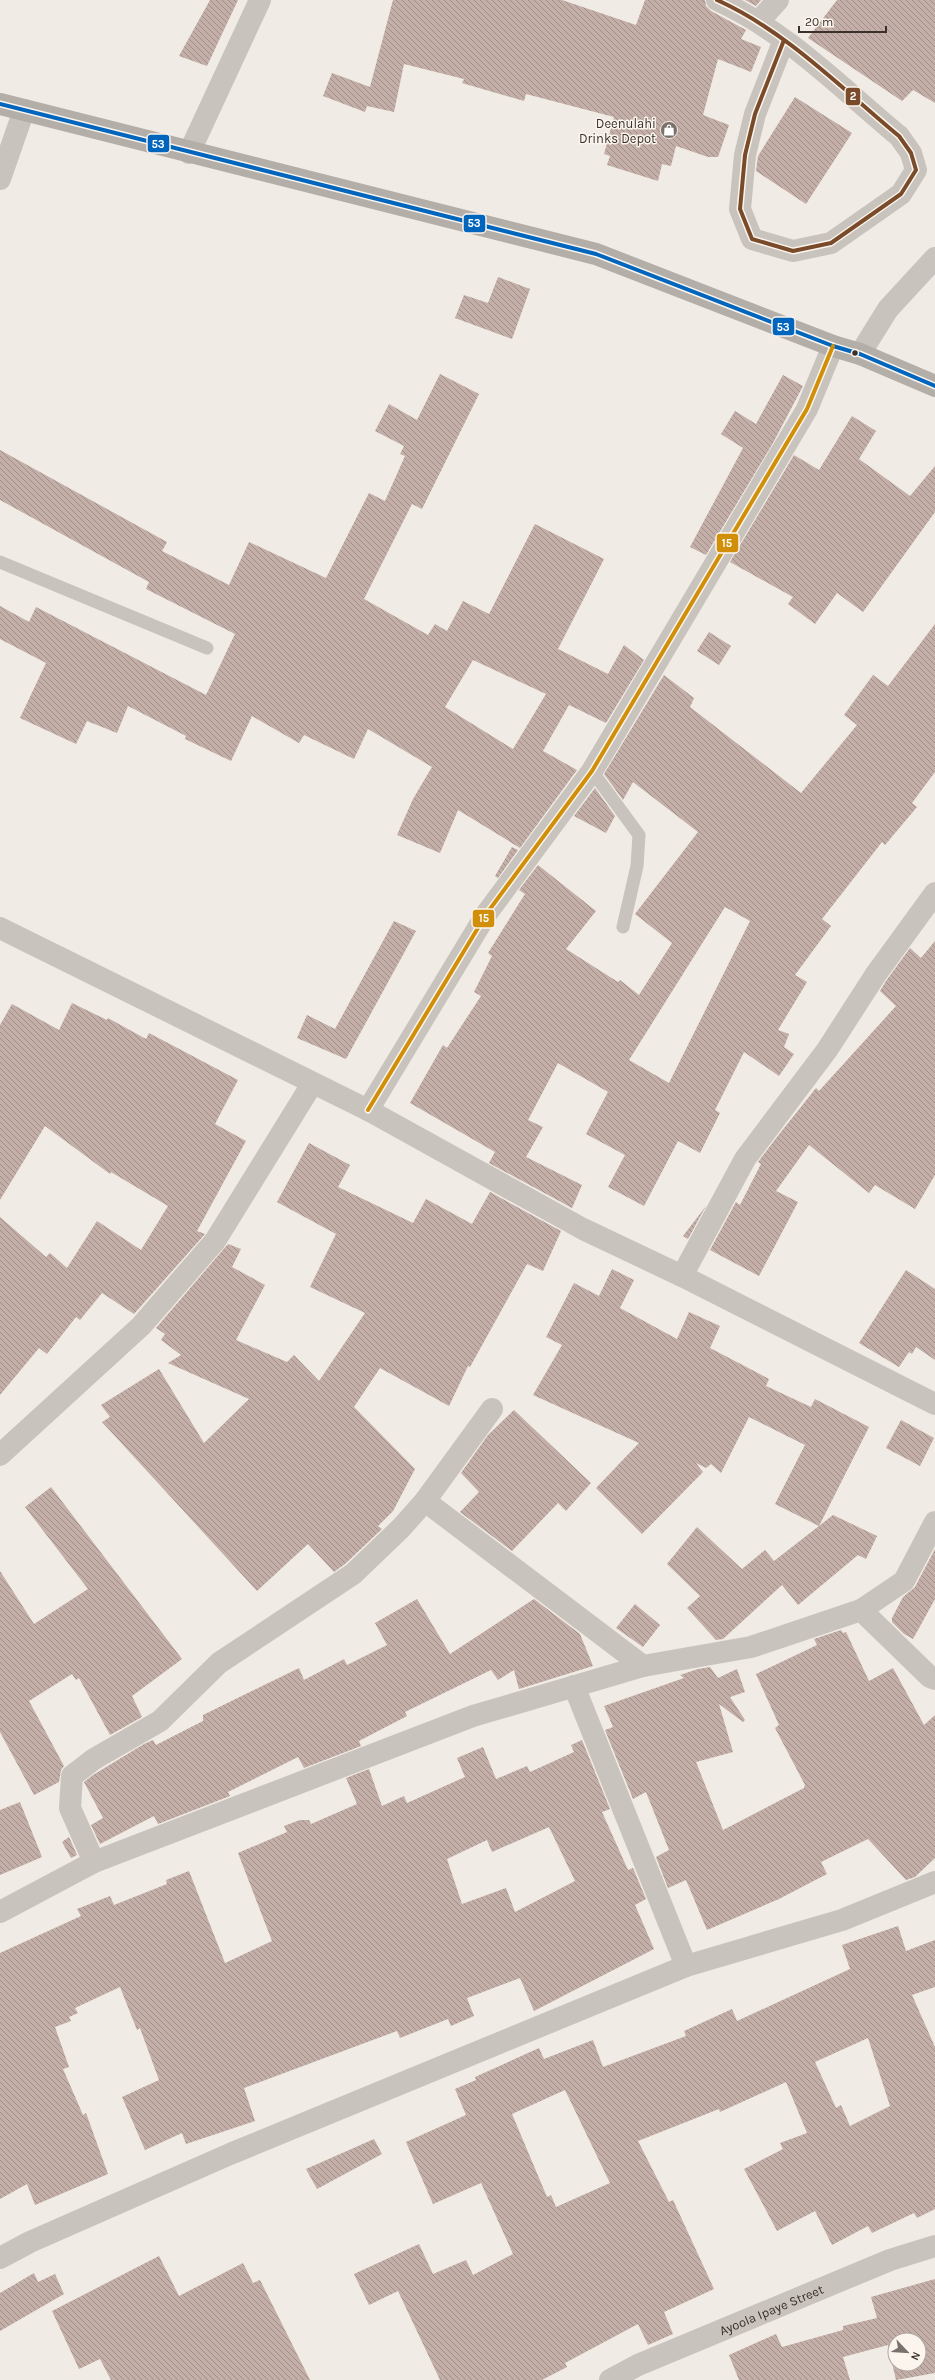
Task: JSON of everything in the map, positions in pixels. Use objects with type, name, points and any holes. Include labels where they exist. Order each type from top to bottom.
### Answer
[{"type":"highway","points":[[0,104],[596,254],[833,346],[860,354],[935,386]]},
{"type":"street","points":[[189,152],[260,0]]},
{"type":"street","points":[[717,0],[759,22],[784,40],[899,136],[911,153],[916,170],[901,194],[831,243],[794,251],[752,239],[740,209],[745,155],[755,114],[784,40]]},
{"type":"street","points":[[759,22],[778,0]]},
{"type":"street","points":[[0,179],[24,110]]},
{"type":"street","points":[[860,354],[888,309],[935,258]]},
{"type":"street","points":[[368,1110],[487,913],[592,771],[807,409],[833,346]]},
{"type":"street","points":[[682,1276],[745,1159],[826,1050],[876,974],[935,893]]},
{"type":"street","points":[[3,936],[368,1110],[582,1229],[682,1276],[935,1404]]},
{"type":"street","points":[[0,1455],[141,1326],[214,1241],[312,1084]]},
{"type":"street","points":[[94,1862],[70,1808],[72,1776],[94,1759],[160,1721],[219,1663],[353,1574],[401,1528],[425,1501],[492,1409]]},
{"type":"street","points":[[425,1501],[643,1666]]},
{"type":"street","points":[[0,1912],[94,1862],[473,1716],[643,1666],[751,1647],[861,1610],[904,1581],[935,1522]]},
{"type":"street","points":[[861,1610],[930,1677],[935,1679]]},
{"type":"street","points":[[574,1686],[686,1966]]},
{"type":"street","points":[[0,2258],[30,2242],[230,2154],[686,1966],[842,1920],[935,1882]]},
{"type":"street","name":"Ayoola Ipaye Street","points":[[610,2380],[638,2365],[890,2260],[935,2246]]},
{"type":"lane","points":[[0,562],[207,648]]},
{"type":"lane","points":[[592,771],[639,835],[637,866],[623,927]]},
{"type":"building","points":[[210,0],[238,0],[207,66],[179,56]]},
{"type":"building","points":[[393,0],[562,0],[636,25],[645,0],[705,0],[706,6],[711,11],[746,30],[741,39],[761,47],[751,72],[718,59],[703,115],[729,125],[718,157],[708,157],[676,146],[671,166],[662,164],[658,181],[607,165],[610,156],[604,154],[614,117],[526,94],[524,101],[462,83],[464,79],[404,64],[394,112],[367,106],[365,112],[323,96],[332,73],[370,87]]},
{"type":"building","points":[[745,0],[761,0],[756,6]]},
{"type":"building","points":[[837,0],[935,0],[935,103],[913,90],[902,101],[808,38]]},
{"type":"building","points":[[795,97],[852,133],[806,204],[756,171],[758,156]]},
{"type":"building","points":[[498,277],[530,289],[512,339],[455,318],[464,295],[488,303]]},
{"type":"building","points":[[440,374],[479,394],[422,509],[412,504],[364,599],[428,635],[435,624],[447,631],[463,601],[489,614],[535,524],[604,559],[558,649],[608,674],[624,645],[644,660],[606,723],[569,705],[543,751],[577,770],[520,848],[458,810],[440,853],[397,835],[413,799],[432,767],[368,729],[354,759],[304,735],[299,743],[252,716],[231,761],[185,739],[186,736],[128,706],[117,733],[87,721],[76,744],[20,718],[46,663],[0,639],[0,606],[29,622],[36,607],[206,695],[235,634],[146,589],[149,582],[0,500],[0,450],[167,542],[162,551],[229,585],[249,542],[326,578],[369,493],[385,501],[405,456],[400,454],[404,446],[375,431],[389,404],[417,420]],"holes":[[[473,660],[546,694],[513,749],[445,707]]]},
{"type":"building","points":[[783,375],[803,386],[773,443],[706,555],[690,547],[743,448],[721,434],[735,411],[756,424]]},
{"type":"building","points":[[852,416],[876,431],[859,459],[910,496],[935,466],[935,512],[863,612],[837,593],[815,624],[788,604],[793,597],[730,562],[794,455],[819,470]]},
{"type":"building","points":[[935,624],[935,772],[912,803],[917,807],[885,845],[882,842],[822,919],[831,926],[795,975],[807,982],[778,1030],[789,1034],[784,1047],[794,1054],[779,1076],[744,1052],[715,1110],[720,1113],[700,1153],[678,1141],[644,1206],[608,1187],[625,1155],[586,1134],[608,1092],[558,1063],[528,1120],[543,1127],[526,1157],[582,1185],[572,1208],[489,1163],[495,1152],[410,1103],[443,1045],[447,1048],[481,996],[474,992],[492,956],[488,953],[525,894],[519,890],[538,865],[596,911],[566,949],[618,982],[620,980],[639,995],[672,943],[635,914],[698,832],[633,782],[623,800],[604,774],[664,675],[694,698],[690,707],[801,793],[857,725],[844,715],[873,675],[888,686]],"holes":[[[725,907],[750,921],[669,1083],[629,1060]]]},
{"type":"building","points":[[709,632],[731,646],[719,665],[697,651]]},
{"type":"building","points":[[595,788],[615,816],[606,833],[574,816]]},
{"type":"building","points":[[512,847],[518,850],[498,878],[495,876]]},
{"type":"building","points":[[394,921],[416,931],[346,1059],[297,1038],[307,1015],[335,1029]]},
{"type":"building","points":[[935,941],[935,1175],[915,1209],[875,1185],[869,1193],[809,1145],[776,1191],[798,1202],[759,1276],[710,1250],[736,1202],[740,1205],[761,1164],[758,1162],[777,1137],[816,1088],[819,1091],[896,1006],[880,991],[910,948],[921,958]]},
{"type":"building","points":[[72,1003],[107,1020],[108,1018],[146,1039],[149,1033],[238,1080],[215,1124],[246,1141],[197,1231],[205,1234],[134,1314],[102,1293],[80,1320],[76,1317],[47,1354],[39,1348],[0,1395],[0,1217],[46,1257],[50,1253],[67,1268],[97,1221],[141,1250],[168,1206],[111,1172],[110,1174],[45,1126],[0,1200],[0,1025],[12,1004],[59,1030]]},
{"type":"building","points":[[309,1143],[350,1165],[338,1187],[413,1223],[426,1199],[472,1224],[490,1192],[561,1231],[543,1271],[527,1264],[470,1367],[468,1366],[449,1406],[380,1368],[354,1407],[415,1469],[393,1511],[378,1526],[382,1529],[345,1564],[334,1572],[308,1544],[257,1591],[102,1422],[110,1417],[101,1405],[159,1369],[204,1443],[249,1399],[168,1363],[181,1355],[161,1340],[165,1334],[156,1328],[228,1244],[241,1249],[232,1267],[265,1285],[236,1340],[287,1362],[294,1355],[319,1381],[365,1313],[310,1287],[336,1234],[277,1202]]},
{"type":"building","points":[[706,1206],[688,1239],[683,1236]]},
{"type":"building","points":[[612,1269],[634,1280],[620,1308],[677,1339],[689,1312],[720,1326],[710,1348],[769,1379],[766,1386],[811,1407],[815,1399],[869,1427],[819,1526],[775,1504],[805,1445],[749,1417],[721,1473],[711,1464],[706,1468],[696,1463],[703,1472],[642,1534],[596,1488],[639,1443],[533,1395],[562,1345],[546,1337],[574,1283],[599,1296]]},
{"type":"building","points":[[906,1270],[935,1289],[935,1360],[916,1347],[912,1354],[909,1352],[899,1367],[859,1343]]},
{"type":"building","points":[[514,1410],[591,1483],[566,1511],[558,1503],[512,1551],[460,1512],[479,1492],[461,1473],[488,1435]]},
{"type":"building","points":[[901,1420],[934,1438],[920,1466],[886,1448]]},
{"type":"building","points":[[51,1487],[182,1659],[132,1696],[142,1717],[110,1735],[79,1678],[76,1680],[72,1674],[29,1701],[64,1766],[61,1770],[59,1782],[34,1795],[0,1732],[0,1571],[34,1624],[88,1589],[25,1507]]},
{"type":"building","points":[[833,1515],[877,1536],[866,1559],[858,1555],[798,1605],[782,1585],[723,1639],[716,1640],[687,1608],[700,1596],[667,1564],[697,1527],[742,1569],[765,1550],[774,1561]]},
{"type":"building","points":[[935,1549],[935,1599],[913,1639],[904,1634],[892,1622],[892,1618],[903,1597],[915,1587]]},
{"type":"building","points":[[417,1599],[450,1654],[534,1599],[580,1634],[593,1666],[519,1689],[514,1670],[498,1680],[491,1670],[405,1712],[407,1716],[359,1741],[361,1746],[304,1768],[298,1757],[228,1792],[230,1796],[158,1824],[154,1816],[100,1844],[91,1825],[103,1818],[84,1782],[93,1775],[144,1744],[153,1740],[156,1745],[203,1721],[203,1715],[299,1668],[304,1680],[344,1659],[347,1665],[387,1645],[375,1623]]},
{"type":"building","points":[[635,1604],[660,1625],[643,1647],[616,1628]]},
{"type":"building","points":[[841,1630],[843,1633],[846,1632],[869,1681],[893,1668],[924,1725],[935,1715],[935,1858],[915,1877],[906,1880],[868,1839],[821,1862],[827,1874],[779,1899],[707,1930],[686,1880],[668,1888],[656,1857],[669,1850],[646,1792],[633,1799],[605,1730],[613,1727],[604,1706],[684,1678],[680,1675],[698,1669],[710,1667],[718,1678],[737,1669],[745,1692],[730,1697],[745,1720],[743,1722],[719,1704],[733,1752],[696,1762],[723,1830],[804,1788],[805,1785],[775,1728],[779,1725],[756,1674],[817,1645],[814,1639]]},
{"type":"building","points":[[582,1740],[610,1809],[602,1812],[628,1870],[633,1868],[646,1899],[635,1905],[654,1949],[534,2011],[520,1978],[467,1998],[474,2016],[451,2026],[448,2019],[400,2038],[397,2031],[244,2088],[255,2121],[186,2144],[182,2133],[145,2150],[122,2097],[159,2080],[140,2028],[137,2030],[120,1987],[75,2008],[78,2013],[69,2017],[71,2021],[55,2027],[69,2067],[63,2069],[83,2115],[86,2113],[108,2174],[35,2205],[27,2184],[0,2199],[0,1953],[81,1916],[77,1909],[110,1896],[114,1905],[167,1884],[166,1880],[189,1871],[225,1963],[272,1941],[238,1853],[287,1832],[284,1826],[300,1820],[309,1820],[311,1824],[357,1804],[346,1778],[369,1769],[382,1806],[404,1796],[407,1803],[465,1777],[457,1758],[483,1747],[496,1779],[527,1766],[530,1772],[574,1752],[571,1745]],"holes":[[[549,1827],[575,1881],[515,1912],[506,1888],[462,1904],[447,1859],[487,1840],[492,1852]]]},
{"type":"building","points":[[20,1802],[42,1857],[0,1875],[0,1810]]},
{"type":"building","points":[[69,1837],[77,1855],[71,1858],[62,1842]]},
{"type":"building","points":[[898,1926],[906,1951],[935,1940],[935,1987],[912,1995],[935,2047],[935,2209],[917,2218],[914,2213],[872,2233],[868,2226],[832,2245],[815,2211],[777,2231],[744,2169],[783,2149],[780,2143],[807,2133],[786,2082],[720,2112],[719,2109],[638,2141],[669,2202],[673,2200],[714,2289],[664,2312],[673,2334],[648,2345],[638,2324],[565,2363],[567,2367],[542,2380],[440,2380],[398,2291],[369,2305],[354,2274],[419,2244],[433,2274],[466,2260],[473,2275],[513,2254],[481,2183],[433,2204],[406,2142],[466,2115],[455,2089],[476,2080],[475,2077],[539,2048],[544,2059],[593,2040],[603,2067],[686,2036],[684,2031],[732,2009],[737,2021],[850,1969],[842,1945]],"holes":[[[868,2038],[890,2106],[850,2126],[841,2105],[836,2108],[815,2062]],[[565,2090],[610,2183],[556,2207],[551,2195],[547,2197],[512,2114]]]},
{"type":"building","points":[[374,2139],[382,2154],[317,2189],[306,2169]]},
{"type":"building","points":[[159,2256],[179,2296],[243,2263],[253,2283],[260,2280],[310,2380],[111,2380],[100,2359],[79,2369],[52,2311]]},
{"type":"building","points":[[34,2273],[38,2282],[55,2274],[64,2294],[0,2331],[0,2293]]},
{"type":"building","points":[[935,2279],[935,2373],[896,2380],[894,2372],[927,2372],[927,2332],[887,2332],[887,2345],[843,2357],[850,2380],[739,2380],[729,2355],[776,2334],[782,2347],[843,2330],[843,2326],[877,2318],[871,2297]]},
{"type":"transit line","name":"2","points":[[717,0],[742,13],[766,28],[790,44],[899,136],[911,153],[916,170],[901,194],[831,243],[793,251],[752,239],[740,209],[745,155],[755,114],[784,40]]},
{"type":"transit line","name":"53","points":[[0,104],[596,254],[833,346],[860,354],[935,386]]},
{"type":"transit line","name":"15","points":[[368,1110],[487,913],[592,771],[807,409],[833,346]]},
{"type":"place","name":"Deenulahi Drinks Depot","points":[[669,130]]}]
